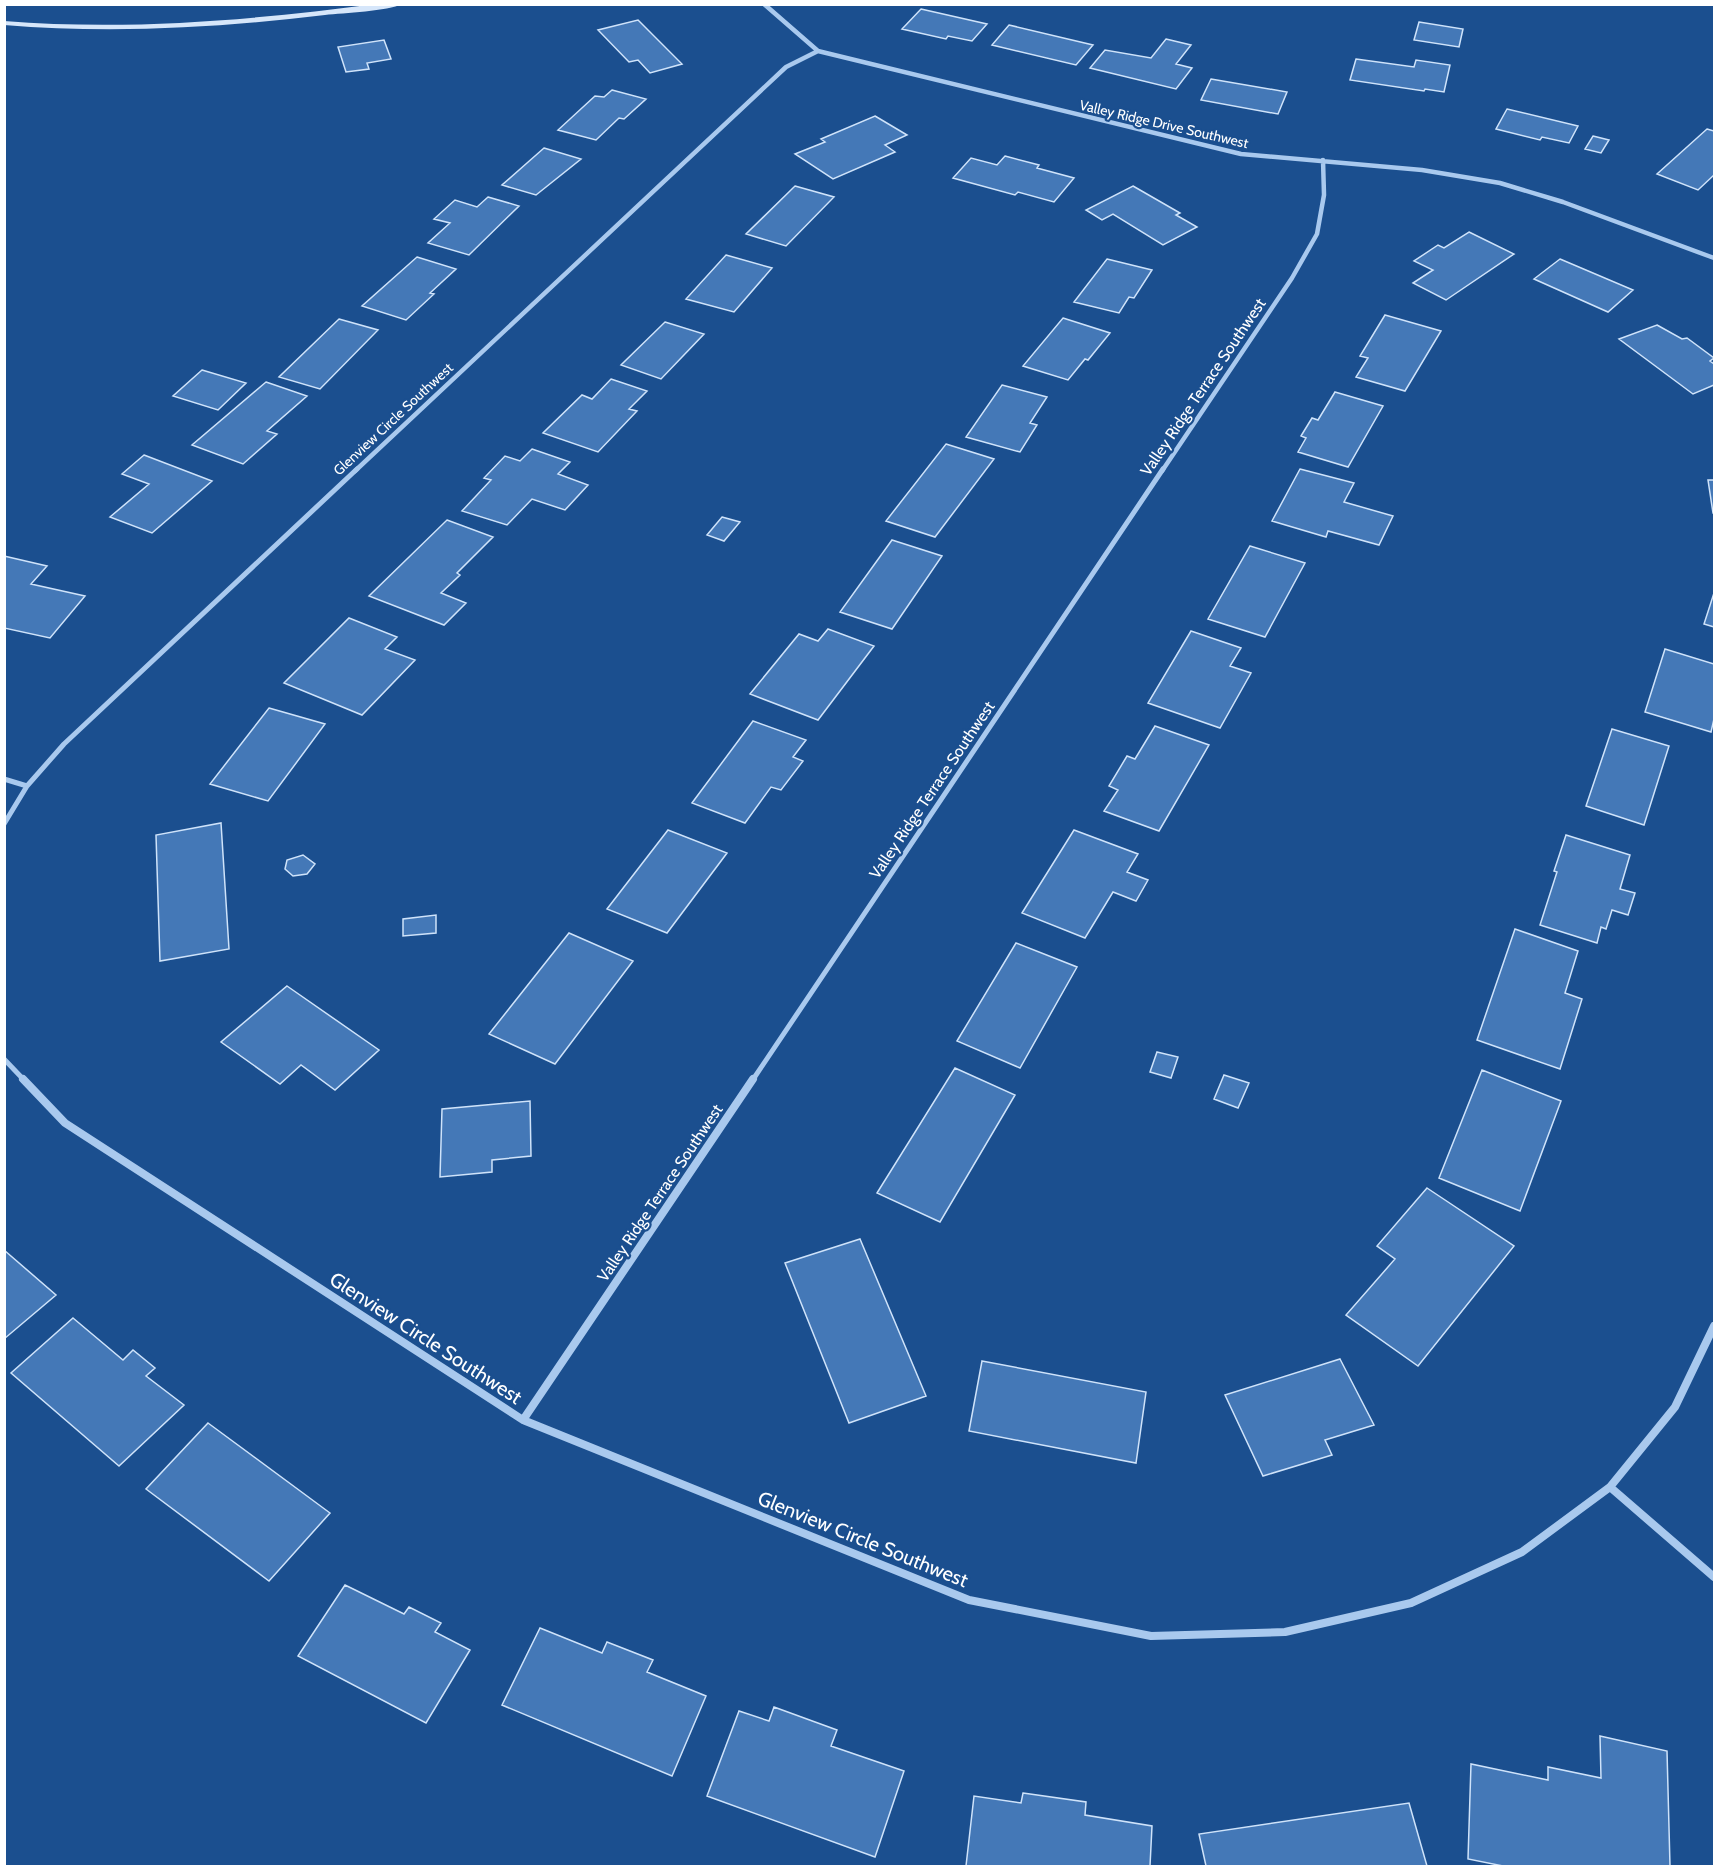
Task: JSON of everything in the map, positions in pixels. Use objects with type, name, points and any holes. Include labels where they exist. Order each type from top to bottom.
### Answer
[{"type":"street","points":[[4,23],[106,27],[193,25],[399,4]]},
{"type":"street","name":"Valley Ridge Drive Southwest","points":[[764,4],[818,51],[1230,151],[1422,170],[1500,183],[1563,202],[1714,258]]},
{"type":"street","name":"Glenview Circle Southwest","points":[[4,824],[27,786],[64,744],[786,67],[818,51]]},
{"type":"street","name":"Valley Ridge Terrace Southwest","points":[[523,1420],[1292,278],[1317,234],[1324,195],[1323,160]]},
{"type":"street","points":[[4,778],[27,786]]},
{"type":"street","name":"Glenview Circle Southwest","points":[[4,1059],[65,1123],[523,1420],[969,1600],[1151,1636],[1285,1632],[1411,1604],[1522,1552],[1610,1487],[1676,1407],[1714,1326]]},
{"type":"street","points":[[1610,1487],[1714,1577]]},
{"type":"building","points":[[921,9],[987,24],[972,41],[948,36],[946,39],[902,29]]},
{"type":"building","points":[[638,20],[682,64],[650,73],[638,60],[629,62],[598,30]]},
{"type":"building","points":[[1419,22],[1463,29],[1459,47],[1414,40]]},
{"type":"building","points":[[1009,25],[1093,45],[1076,65],[992,45]]},
{"type":"building","points":[[1166,39],[1191,45],[1176,64],[1192,68],[1176,89],[1090,68],[1105,50],[1151,58]]},
{"type":"building","points":[[384,40],[391,59],[367,63],[369,69],[346,72],[338,47]]},
{"type":"building","points":[[1356,59],[1414,67],[1416,60],[1450,65],[1444,92],[1425,89],[1424,91],[1350,80]]},
{"type":"building","points":[[1211,79],[1287,92],[1278,114],[1201,100]]},
{"type":"building","points":[[612,90],[646,99],[624,119],[619,118],[596,140],[558,130],[595,96],[604,97]]},
{"type":"building","points":[[1507,109],[1578,126],[1569,143],[1542,137],[1540,140],[1496,129]]},
{"type":"building","points":[[875,116],[907,135],[885,145],[895,152],[833,179],[795,154],[825,142],[821,139]]},
{"type":"building","points":[[1707,129],[1714,131],[1714,175],[1698,190],[1657,174]]},
{"type":"building","points":[[1593,136],[1609,140],[1601,153],[1585,149]]},
{"type":"building","points":[[544,148],[581,159],[536,195],[502,185]]},
{"type":"building","points":[[1005,156],[1074,178],[1054,202],[1018,192],[1015,195],[953,178],[971,158],[997,165]]},
{"type":"building","points":[[795,186],[834,197],[786,246],[746,234]]},
{"type":"building","points":[[1133,186],[1180,213],[1176,215],[1197,227],[1163,245],[1113,214],[1102,220],[1086,210]]},
{"type":"building","points":[[488,197],[519,206],[469,255],[428,243],[450,223],[434,219],[455,200],[477,207]]},
{"type":"building","points":[[1469,232],[1514,254],[1446,300],[1413,283],[1433,270],[1414,261],[1438,245],[1444,248]]},
{"type":"building","points":[[726,255],[772,268],[734,312],[686,299]]},
{"type":"building","points":[[417,257],[456,269],[406,320],[362,306]]},
{"type":"building","points":[[1107,259],[1152,270],[1134,298],[1129,297],[1119,313],[1074,302]]},
{"type":"building","points":[[1560,259],[1633,290],[1608,312],[1534,279]]},
{"type":"building","points":[[1385,315],[1441,331],[1405,391],[1356,377],[1368,358],[1360,356]]},
{"type":"building","points":[[1063,318],[1110,333],[1068,380],[1023,366]]},
{"type":"building","points":[[339,319],[378,330],[320,389],[279,377]]},
{"type":"building","points":[[665,322],[704,334],[661,379],[621,365]]},
{"type":"building","points":[[1657,325],[1682,339],[1687,338],[1714,358],[1710,361],[1714,364],[1714,385],[1693,394],[1619,339]]},
{"type":"building","points":[[202,370],[246,383],[218,410],[173,396]]},
{"type":"building","points":[[611,379],[647,391],[629,409],[637,411],[598,452],[543,433],[582,395],[592,399]]},
{"type":"building","points":[[266,382],[307,396],[267,431],[277,434],[243,464],[192,445]]},
{"type":"building","points":[[1002,385],[1047,397],[1030,423],[1037,425],[1020,452],[966,437]]},
{"type":"building","points":[[1335,392],[1383,406],[1348,467],[1298,452],[1306,438],[1301,436],[1312,418],[1318,420]]},
{"type":"building","points":[[946,444],[994,459],[935,537],[886,521]]},
{"type":"building","points":[[532,449],[570,462],[558,474],[588,485],[565,510],[532,499],[507,525],[462,511],[491,480],[484,478],[505,456],[520,461]]},
{"type":"building","points":[[144,455],[212,481],[152,533],[110,517],[149,484],[122,474]]},
{"type":"building","points":[[1300,469],[1354,483],[1344,502],[1393,516],[1379,545],[1328,531],[1326,537],[1272,521]]},
{"type":"building","points":[[1708,480],[1714,480],[1714,513],[1713,513]]},
{"type":"building","points":[[722,517],[740,522],[724,541],[707,535]]},
{"type":"building","points":[[447,520],[493,537],[457,573],[460,575],[441,593],[466,603],[444,625],[369,596]]},
{"type":"building","points":[[892,540],[942,556],[892,629],[840,612]]},
{"type":"building","points":[[1250,546],[1305,563],[1265,637],[1208,619]]},
{"type":"building","points":[[4,556],[47,566],[31,584],[85,596],[50,638],[4,628]]},
{"type":"building","points":[[1714,593],[1714,627],[1704,624]]},
{"type":"building","points":[[349,618],[397,637],[385,649],[415,660],[362,715],[284,683]]},
{"type":"building","points":[[828,629],[874,646],[818,720],[750,694],[799,634],[818,641]]},
{"type":"building","points":[[1191,631],[1241,648],[1230,666],[1251,673],[1220,728],[1148,703]]},
{"type":"building","points":[[1665,649],[1714,664],[1714,719],[1711,732],[1645,712]]},
{"type":"building","points":[[269,708],[325,724],[268,801],[210,784]]},
{"type":"building","points":[[753,721],[806,740],[793,757],[803,761],[781,790],[771,787],[745,823],[692,803]]},
{"type":"building","points":[[1155,726],[1209,745],[1159,831],[1104,811],[1118,790],[1109,786],[1127,756],[1135,759]]},
{"type":"building","points":[[1612,729],[1669,746],[1644,825],[1586,806]]},
{"type":"building","points":[[221,823],[229,949],[160,961],[156,835]]},
{"type":"building","points":[[668,830],[727,853],[667,933],[607,909]]},
{"type":"building","points":[[1074,830],[1138,854],[1127,872],[1148,880],[1136,901],[1113,892],[1085,938],[1022,913]]},
{"type":"building","points":[[1566,835],[1630,855],[1620,889],[1635,893],[1628,915],[1612,910],[1606,929],[1601,927],[1597,943],[1540,925]]},
{"type":"building","points":[[303,855],[315,864],[307,874],[293,876],[285,869],[287,860]]},
{"type":"building","points":[[436,915],[436,933],[403,936],[403,919]]},
{"type":"building","points":[[1515,929],[1578,951],[1565,993],[1582,999],[1560,1069],[1477,1040]]},
{"type":"building","points":[[569,933],[633,961],[555,1064],[489,1034]]},
{"type":"building","points":[[1016,943],[1077,967],[1020,1068],[957,1041]]},
{"type":"building","points":[[287,986],[379,1050],[335,1090],[301,1065],[280,1084],[221,1042]]},
{"type":"building","points":[[1157,1052],[1178,1057],[1171,1078],[1150,1072]]},
{"type":"building","points":[[955,1068],[1015,1095],[940,1222],[877,1193]]},
{"type":"building","points":[[1482,1070],[1561,1101],[1520,1211],[1439,1178]]},
{"type":"building","points":[[1224,1075],[1249,1083],[1238,1108],[1214,1099]]},
{"type":"building","points":[[530,1101],[531,1156],[492,1160],[492,1172],[440,1177],[442,1109]]},
{"type":"building","points":[[1427,1188],[1514,1246],[1418,1366],[1346,1315],[1395,1259],[1377,1246]]},
{"type":"building","points":[[860,1239],[926,1396],[849,1423],[785,1263]]},
{"type":"building","points":[[4,1250],[56,1295],[4,1339]]},
{"type":"building","points":[[73,1318],[123,1360],[133,1350],[155,1368],[146,1376],[184,1405],[119,1466],[11,1373]]},
{"type":"building","points":[[1340,1359],[1374,1425],[1325,1440],[1332,1455],[1263,1476],[1225,1395]]},
{"type":"building","points":[[982,1361],[1146,1392],[1136,1463],[969,1431]]},
{"type":"building","points":[[208,1423],[330,1513],[269,1581],[146,1489]]},
{"type":"building","points":[[345,1585],[404,1614],[409,1607],[441,1623],[435,1632],[470,1650],[426,1723],[298,1656]]},
{"type":"building","points":[[540,1628],[602,1653],[607,1642],[653,1660],[647,1672],[706,1696],[672,1776],[502,1705]]},
{"type":"building","points":[[774,1707],[837,1730],[831,1746],[904,1771],[875,1857],[707,1796],[739,1711],[769,1721]]},
{"type":"building","points":[[1600,1736],[1667,1751],[1670,1866],[1503,1866],[1468,1859],[1471,1764],[1548,1780],[1548,1767],[1601,1778]]},
{"type":"building","points":[[1023,1793],[1086,1802],[1085,1815],[1152,1826],[1150,1866],[966,1866],[974,1796],[1021,1803]]},
{"type":"building","points":[[1409,1803],[1427,1866],[1206,1866],[1199,1834]]}]
